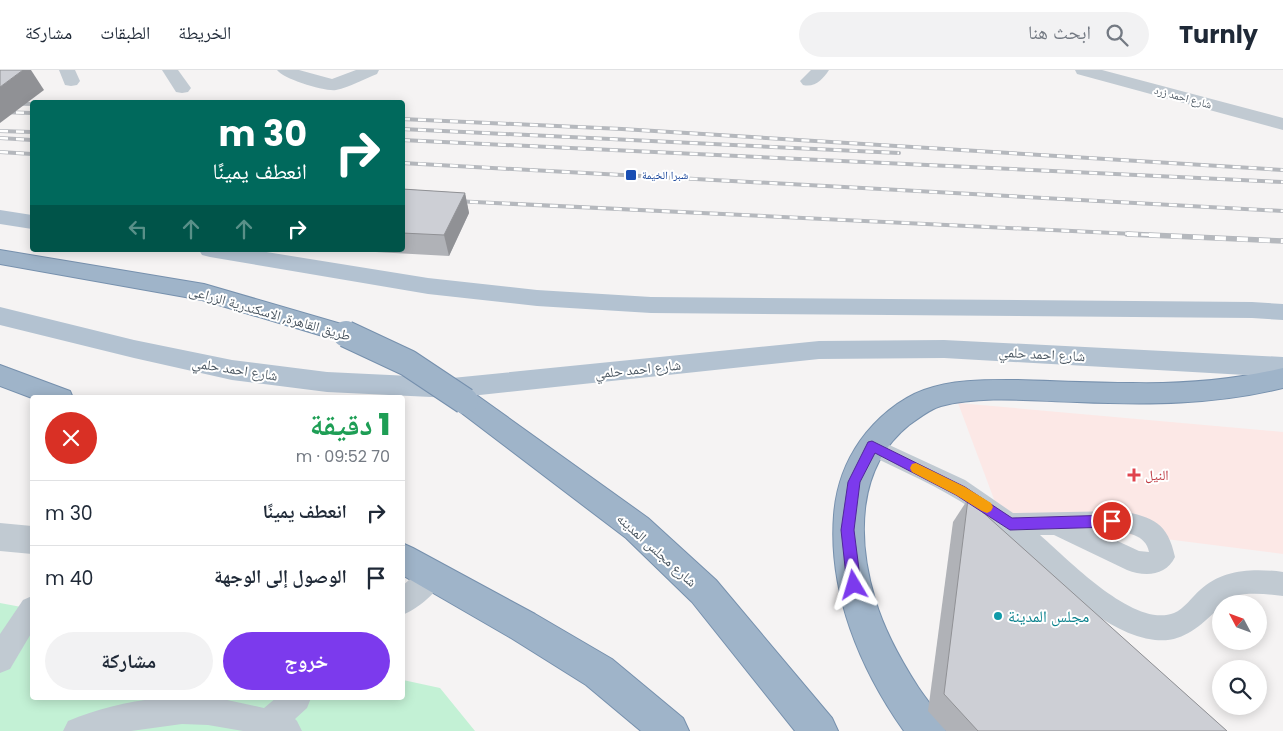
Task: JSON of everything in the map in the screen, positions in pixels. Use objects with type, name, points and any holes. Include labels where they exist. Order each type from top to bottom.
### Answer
[{"type":"highway","name":"طريق القاهرة, الاسكندرية الزراعى","points":[[0,257],[204,292],[346,334],[408,362],[437,380],[465,401]]},
{"type":"highway","points":[[0,375],[52,395]]},
{"type":"highway","points":[[927,731],[911,711],[874,646],[854,585],[847,530],[854,482],[872,446],[899,417],[935,397],[978,390],[1163,394],[1246,387],[1283,378]]},
{"type":"highway","name":"شارع مجلس المدينه","points":[[465,401],[637,528],[704,592],[819,731]]},
{"type":"highway","points":[[405,560],[524,626],[599,672],[670,731]]},
{"type":"main road","points":[[0,217],[30,222]]},
{"type":"main road","points":[[222,252],[428,286],[537,298],[652,305],[1242,310],[1283,312]]},
{"type":"main road","name":"شارع احمد حلمي","points":[[0,316],[134,349],[232,370],[327,382],[442,387],[585,375],[819,350],[944,349],[1283,367]]},
{"type":"street","points":[[170,70],[182,88]]},
{"type":"street","points":[[291,71],[333,85],[371,70]]},
{"type":"street","name":"شارع احمد زرد","points":[[1083,70],[1283,124]]},
{"type":"street","points":[[0,537],[30,540]]},
{"type":"lane","points":[[872,446],[961,491],[1010,524],[1106,609],[1139,624],[1155,627],[1172,627],[1187,622],[1221,589],[1242,583],[1270,582],[1283,584]]},
{"type":"lane","points":[[1010,524],[1056,524]]},
{"type":"lane","points":[[405,600],[433,575]]},
{"type":"lane","points":[[0,659],[30,612]]},
{"type":"lane","points":[[78,731],[143,713],[180,709],[212,710],[241,715],[278,727],[296,700]]},
{"type":"shaded area","name":"النيل","points":[[958,403],[1283,432],[1283,554],[1001,518]]},
{"type":"green space","points":[[0,603],[30,609],[30,700],[405,700],[405,680],[440,688],[475,731],[0,731]]},
{"type":"building","points":[[0,70],[23,70],[0,87]]},
{"type":"building","points":[[405,189],[465,193],[444,235],[405,233]]},
{"type":"building","name":"مجلس المدينة","points":[[968,499],[1227,731],[978,731],[944,694]]},
{"type":"railway","points":[[0,103],[30,104]]},
{"type":"railway","points":[[0,112],[30,113]]},
{"type":"railway","points":[[405,119],[622,129],[1283,170]]},
{"type":"railway","points":[[405,129],[899,153]]},
{"type":"railway","points":[[0,131],[30,132]]},
{"type":"railway","points":[[0,138],[30,140]]},
{"type":"railway","points":[[405,140],[1283,182]]},
{"type":"railway","points":[[0,152],[30,154]]},
{"type":"railway","points":[[405,163],[1283,211]]},
{"type":"railway","points":[[454,201],[1154,235]]},
{"type":"railway","points":[[1127,234],[1283,241]]},
{"type":"slow traffic","points":[[916,468],[961,491],[987,507]]},
{"type":"place","name":"شبرا الخيمة","points":[[631,175]]},
{"type":"place","name":"النيل","points":[[1134,475]]},
{"type":"place","name":"مجلس المدينة","points":[[998,616]]},
{"type":"route","points":[[854,585],[847,530],[854,482],[872,446],[961,491],[1010,524],[1112,521]]}]
